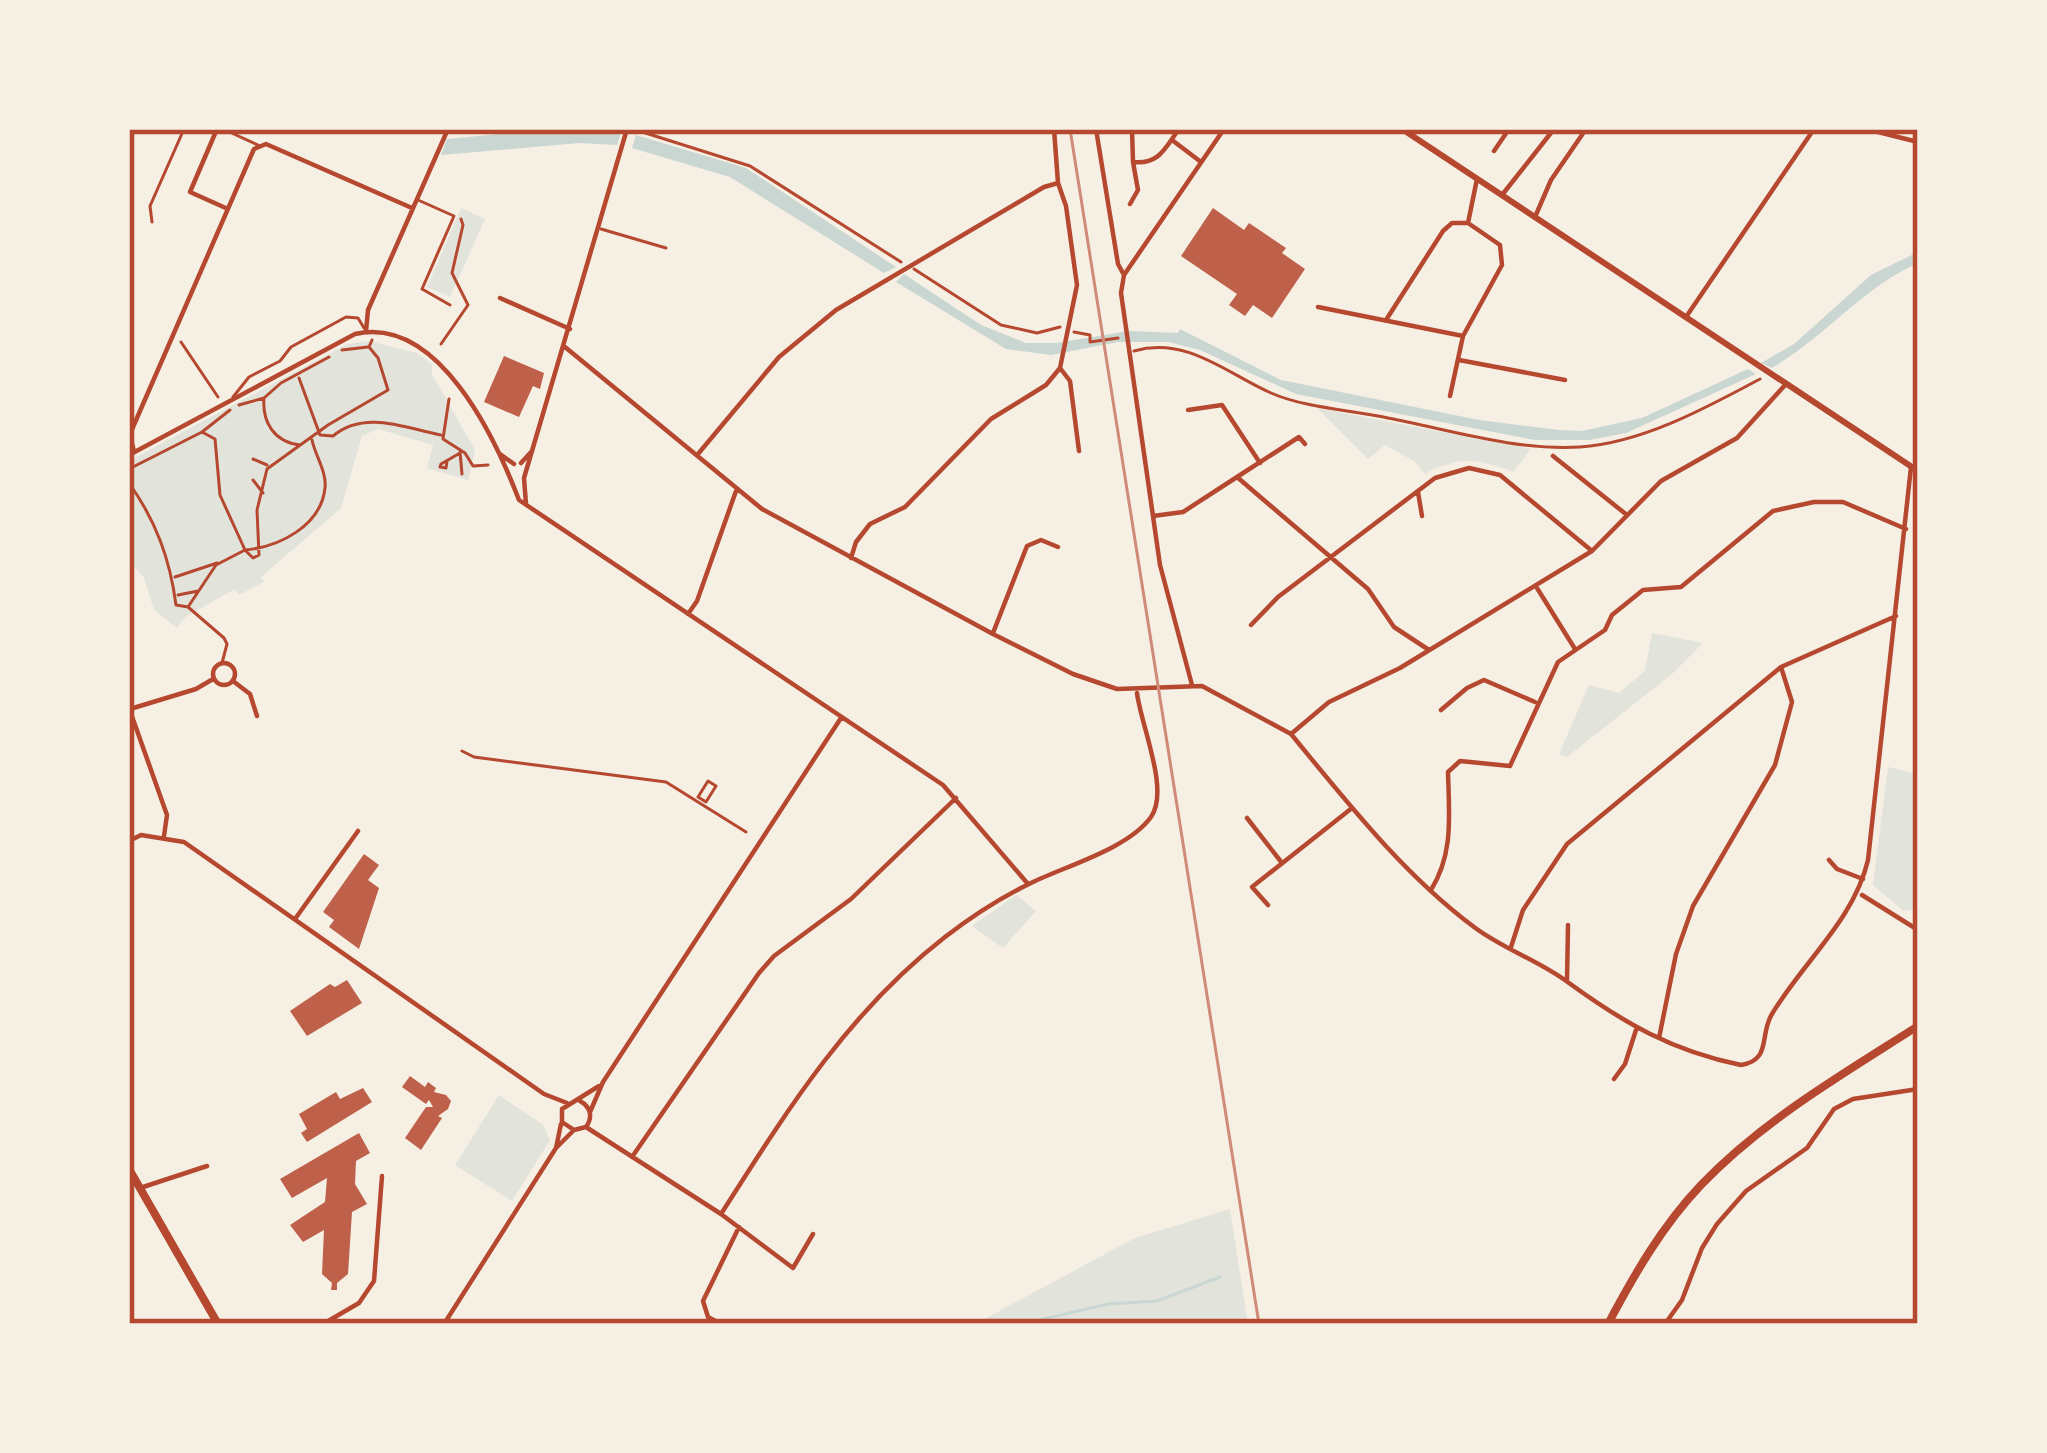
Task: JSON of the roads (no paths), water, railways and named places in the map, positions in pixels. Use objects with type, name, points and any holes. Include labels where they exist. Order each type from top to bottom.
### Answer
[{"type":"main road","points":[[1402,129],[1914,469]]},
{"type":"main road","points":[[1608,1324],[1646,1257],[1700,1186],[1779,1117],[1918,1026]]},
{"type":"main road","points":[[129,1169],[218,1324]]},
{"type":"street","points":[[228,208],[190,191],[220,129],[260,146]]},
{"type":"street","points":[[631,129],[536,447],[514,478],[517,496],[943,785],[1028,884]]},
{"type":"street","points":[[851,558],[870,524],[905,507],[991,419],[1046,385],[1060,368],[1077,286],[1066,206],[1058,183],[1054,129]]},
{"type":"street","points":[[1096,129],[1118,264],[1124,275]]},
{"type":"street","points":[[1130,204],[1138,190],[1132,129]]},
{"type":"street","points":[[1133,163],[1154,161],[1180,129]]},
{"type":"street","points":[[1192,685],[1160,565],[1121,293],[1124,275],[1224,129]]},
{"type":"street","points":[[1494,151],[1509,129]]},
{"type":"street","points":[[1502,196],[1554,129]]},
{"type":"street","points":[[1535,217],[1551,180],[1586,129]]},
{"type":"street","points":[[1686,316],[1814,129]]},
{"type":"street","points":[[1866,129],[1918,142]]},
{"type":"street","points":[[370,332],[368,310],[447,130]]},
{"type":"street","points":[[1172,140],[1201,162]]},
{"type":"street","points":[[412,208],[266,144],[254,149],[130,434],[132,453],[339,341],[370,332],[410,341],[448,368],[496,451],[518,467],[524,478],[526,505]]},
{"type":"street","points":[[1468,223],[1477,178]]},
{"type":"street","points":[[697,456],[778,357],[836,310],[1058,183]]},
{"type":"street","points":[[416,200],[454,216],[422,289],[450,304]]},
{"type":"street","points":[[1386,320],[1452,223],[1468,223],[1500,245],[1502,265],[1463,335],[1450,396]]},
{"type":"street","points":[[599,229],[666,248]]},
{"type":"street","points":[[500,298],[570,329]]},
{"type":"street","points":[[1318,307],[1463,335]]},
{"type":"street","points":[[232,398],[249,377],[280,361],[291,347],[346,317],[358,319],[370,332]]},
{"type":"street","points":[[565,347],[762,509],[993,634],[1076,676],[1117,689],[1192,685],[1215,691],[1291,734],[1352,808],[1471,925],[1567,981],[1636,1030],[1741,1065],[1756,1062],[1762,1054],[1771,1015],[1859,893],[1914,469]]},
{"type":"street","points":[[1458,360],[1565,380]]},
{"type":"street","points":[[1060,368],[1070,381],[1079,451]]},
{"type":"street","points":[[1291,734],[1329,702],[1537,588],[1592,551],[1661,481],[1737,438],[1788,382]]},
{"type":"street","points":[[1187,410],[1222,405],[1260,463]]},
{"type":"street","points":[[1153,516],[1183,512],[1299,437],[1305,444]]},
{"type":"street","points":[[1553,456],[1627,515]]},
{"type":"street","points":[[1252,626],[1278,597],[1417,490],[1454,470],[1482,469],[1500,475],[1592,551]]},
{"type":"street","points":[[1237,477],[1368,589],[1394,627],[1429,650]]},
{"type":"street","points":[[514,478],[524,478]]},
{"type":"street","points":[[1417,490],[1422,516]]},
{"type":"street","points":[[688,614],[697,601],[736,491]]},
{"type":"street","points":[[1432,890],[1445,868],[1450,837],[1448,772],[1460,761],[1510,766],[1558,662],[1605,630],[1612,615],[1642,590],[1681,586],[1774,512],[1814,502],[1843,502],[1906,529]]},
{"type":"street","points":[[993,634],[1028,546],[1041,540],[1058,547]]},
{"type":"street","points":[[1537,588],[1575,649]]},
{"type":"street","points":[[1510,950],[1523,910],[1567,844],[1781,667],[1896,616]]},
{"type":"street","points":[[213,679],[213,670],[222,663],[233,667],[233,682]]},
{"type":"street","points":[[1659,1038],[1676,954],[1693,906],[1775,765],[1792,702],[1781,667]]},
{"type":"street","points":[[213,679],[222,686],[233,682]]},
{"type":"street","points":[[164,836],[167,815],[129,708],[196,689],[213,679]]},
{"type":"street","points":[[1441,710],[1484,680],[1538,703]]},
{"type":"street","points":[[233,682],[250,694],[257,716]]},
{"type":"street","points":[[721,1214],[806,1082],[842,1035],[894,981],[947,936],[1028,884],[1139,829],[1152,815],[1159,791],[1137,691]]},
{"type":"street","points":[[586,1127],[603,1082],[841,718]]},
{"type":"street","points":[[462,751],[473,757],[666,782],[746,832]]},
{"type":"street","points":[[632,1157],[759,973],[866,886],[956,798]]},
{"type":"street","points":[[1268,905],[1252,886],[1352,808]]},
{"type":"street","points":[[1247,818],[1282,863]]},
{"type":"street","points":[[294,921],[358,831]]},
{"type":"street","points":[[129,841],[142,835],[184,842],[544,1094],[567,1103],[580,1101],[603,1082]]},
{"type":"street","points":[[1829,860],[1837,869],[1863,879]]},
{"type":"street","points":[[1859,893],[1916,928]]},
{"type":"street","points":[[1567,981],[1568,925]]},
{"type":"street","points":[[1614,1079],[1625,1064],[1636,1030]]},
{"type":"street","points":[[1665,1324],[1682,1300],[1717,1224],[1747,1191],[1808,1148],[1834,1109],[1853,1099],[1918,1089]]},
{"type":"street","points":[[544,1094],[574,1130]]},
{"type":"street","points":[[580,1101],[590,1112]]},
{"type":"street","points":[[556,1148],[567,1103]]},
{"type":"street","points":[[444,1324],[556,1148],[574,1130],[586,1127],[721,1214],[794,1268],[813,1234]]},
{"type":"street","points":[[140,1188],[207,1166]]},
{"type":"street","points":[[323,1324],[359,1304],[374,1281],[382,1176]]},
{"type":"street","points":[[721,1324],[708,1317],[703,1301],[739,1227]]},
{"type":"waterway","points":[[1022,1324],[1108,1304],[1157,1301],[1220,1277]]},
{"type":"railway","points":[[1070,129],[1259,1324]]}]
